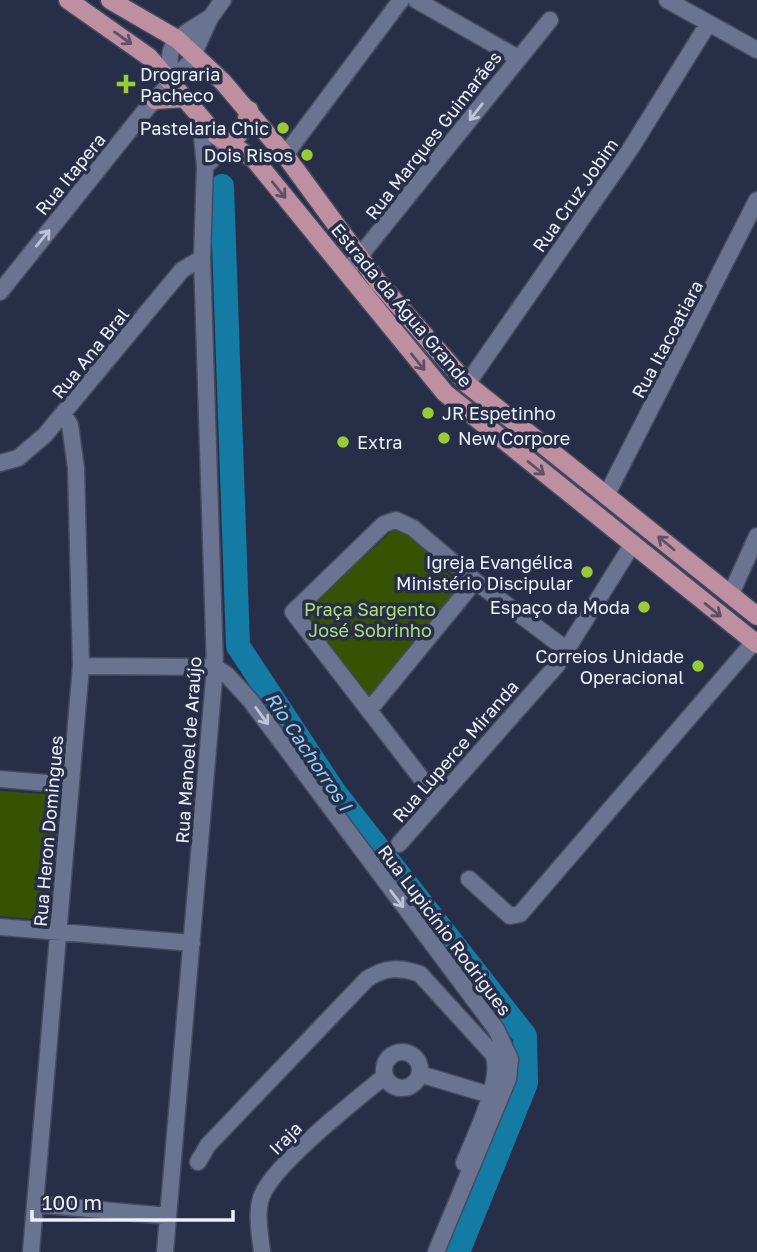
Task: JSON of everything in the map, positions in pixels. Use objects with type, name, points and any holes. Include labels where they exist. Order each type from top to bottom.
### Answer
[{"type":"main road","name":"Estrada da Água Grande","points":[[68,0],[137,48],[173,82],[200,117],[230,144],[254,159],[452,399],[755,643]]},
{"type":"main road","name":"Estrada da Água Grande","points":[[110,0],[177,39],[195,53],[249,110],[407,317],[467,384],[757,616]]},
{"type":"main road","points":[[155,100],[184,98]]},
{"type":"main road","points":[[230,144],[245,127],[249,110]]},
{"type":"main road","points":[[392,329],[407,317]]},
{"type":"street","points":[[173,82],[167,57],[177,39],[210,18],[223,0]]},
{"type":"street","points":[[285,155],[401,0]]},
{"type":"street","points":[[416,0],[518,58]]},
{"type":"street","points":[[667,0],[757,50]]},
{"type":"street","name":"Rua Itapera","points":[[0,292],[155,100],[173,82],[195,53],[210,18]]},
{"type":"street","name":"Rua Marques Guimarães","points":[[346,273],[550,20]]},
{"type":"street","name":"Rua Cruz Jobim","points":[[467,384],[631,148],[708,24]]},
{"type":"street","name":"Rua Manoel de Araújo","points":[[165,1252],[215,667],[202,258],[205,166],[200,117]]},
{"type":"street","points":[[205,166],[230,144]]},
{"type":"street","name":"Rua Itacoatiara","points":[[607,494],[757,200]]},
{"type":"street","name":"Rua Ana Bral","points":[[0,463],[28,451],[64,415],[182,270],[202,258]]},
{"type":"street","name":"Rua Heron Domingues","points":[[31,1252],[81,666],[76,468],[70,425],[64,415]]},
{"type":"street","points":[[438,800],[293,612],[384,524],[396,520],[403,521],[475,581],[567,650]]},
{"type":"street","points":[[730,596],[757,536]]},
{"type":"street","name":"Rua Luperce Miranda","points":[[399,844],[567,650],[632,545]]},
{"type":"street","points":[[370,709],[475,581]]},
{"type":"street","points":[[469,879],[510,916],[520,914],[755,643]]},
{"type":"street","points":[[81,666],[215,667]]},
{"type":"street","name":"Rua Lupicínio Rodrigues","points":[[215,667],[227,675],[250,700],[505,1044],[510,1059],[508,1079],[434,1252]]},
{"type":"street","points":[[0,779],[70,785]]},
{"type":"street","points":[[0,927],[192,943]]},
{"type":"street","points":[[198,1162],[208,1145],[367,979],[387,969],[403,968],[420,974],[493,1054],[498,1069],[434,1252]]},
{"type":"street","points":[[402,1052],[416,1059],[420,1074],[416,1083],[408,1088],[398,1088],[385,1076],[387,1060],[402,1052]]},
{"type":"street","points":[[420,1074],[490,1095]]},
{"type":"street","name":"Iraja","points":[[262,1252],[259,1207],[266,1187],[326,1125],[385,1076]]},
{"type":"street","points":[[35,1204],[169,1216]]},
{"type":"green space","name":"Praça Sargento José Sobrinho","points":[[403,521],[460,587],[369,701],[300,615]]},
{"type":"green space","points":[[0,791],[59,795],[52,921],[0,916]]},
{"type":"waterway","name":"Rio Cachorros I","points":[[222,186],[238,646],[335,793],[525,1036],[526,1083],[458,1252]]},
{"type":"place","name":"Drograria Pacheco","points":[[126,84]]},
{"type":"place","name":"Pastelaria Chic","points":[[283,128]]},
{"type":"place","name":"Dois Risos","points":[[307,155]]},
{"type":"place","name":"JR Espetinho","points":[[428,413]]},
{"type":"place","name":"New Corpore","points":[[444,438]]},
{"type":"place","name":"Extra","points":[[343,442]]},
{"type":"place","name":"Igreja Evangélica Ministério Discipular","points":[[587,572]]},
{"type":"place","name":"Espaço da Moda","points":[[644,607]]},
{"type":"place","name":"Correios Unidade Operacional","points":[[698,666]]}]
